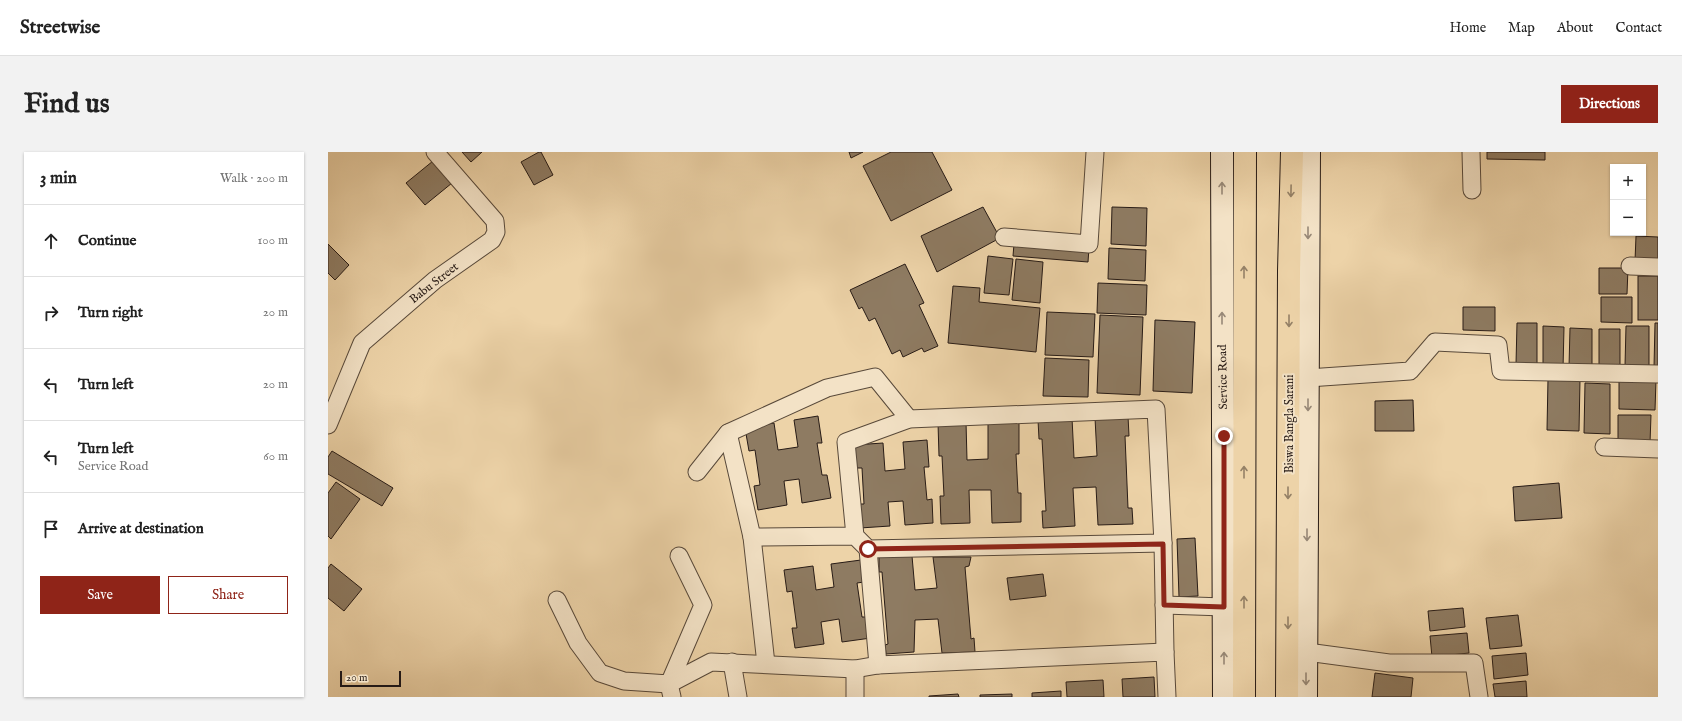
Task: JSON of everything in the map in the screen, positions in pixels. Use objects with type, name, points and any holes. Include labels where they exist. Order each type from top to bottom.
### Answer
[{"type":"main road","points":[[1244,152],[1244,697]]},
{"type":"main road","name":"Biswa Bangla Sarani","points":[[1287,697],[1289,271],[1292,152]]},
{"type":"street","name":"Babu Street","points":[[328,425],[362,343],[435,280],[492,240],[496,232],[495,221],[435,152]]},
{"type":"street","points":[[1004,237],[1089,244],[1095,152]]},
{"type":"street","name":"Service Road","points":[[1222,152],[1224,697]]},
{"type":"street","points":[[1306,697],[1309,152]]},
{"type":"street","points":[[1472,152],[1472,190]]},
{"type":"street","points":[[1630,266],[1658,267]]},
{"type":"street","points":[[1308,378],[1410,372],[1436,342],[1498,345],[1501,371],[1658,374]]},
{"type":"street","points":[[697,472],[728,433],[827,388],[875,377],[909,419]]},
{"type":"street","points":[[878,665],[868,549],[856,536],[846,442],[909,419],[1156,409],[1163,544],[1165,652],[1168,697]]},
{"type":"street","points":[[728,433],[752,537],[766,664]]},
{"type":"street","points":[[1604,447],[1658,449]]},
{"type":"street","points":[[752,537],[856,536]]},
{"type":"street","points":[[868,549],[1163,544]]},
{"type":"street","points":[[670,690],[703,605],[679,556]]},
{"type":"street","points":[[557,600],[578,643],[600,673],[624,681],[670,690],[711,662],[855,669],[878,665],[1165,652]]},
{"type":"street","points":[[1164,605],[1224,607]]},
{"type":"street","points":[[1307,652],[1389,663],[1474,663],[1479,697]]},
{"type":"street","points":[[732,662],[738,697]]},
{"type":"street","points":[[855,669],[855,697]]},
{"type":"building","points":[[462,152],[482,152],[471,162]]},
{"type":"building","points":[[541,152],[553,175],[534,185],[521,162]]},
{"type":"building","points":[[849,152],[863,152],[851,158]]},
{"type":"building","points":[[891,152],[932,152],[952,190],[891,221],[863,166]]},
{"type":"building","points":[[1487,152],[1545,152],[1545,160],[1487,159]]},
{"type":"building","points":[[433,161],[452,183],[425,205],[406,183]]},
{"type":"building","points":[[983,207],[1000,238],[937,272],[921,236]]},
{"type":"building","points":[[1112,207],[1147,208],[1146,246],[1111,244]]},
{"type":"building","points":[[1636,236],[1658,237],[1658,261],[1635,261]]},
{"type":"building","points":[[328,244],[349,265],[335,280],[328,273]]},
{"type":"building","points":[[1014,244],[1089,248],[1088,262],[1013,256]]},
{"type":"building","points":[[1109,248],[1146,250],[1145,281],[1108,279]]},
{"type":"building","points":[[988,256],[1013,259],[1009,295],[984,293]]},
{"type":"building","points":[[1016,259],[1043,262],[1040,303],[1012,300]]},
{"type":"building","points":[[905,264],[924,303],[919,305],[938,346],[924,352],[922,348],[903,357],[900,350],[892,354],[875,318],[869,321],[862,307],[859,309],[850,290]]},
{"type":"building","points":[[1599,268],[1628,268],[1627,294],[1599,294]]},
{"type":"building","points":[[1638,276],[1658,276],[1658,320],[1638,320]]},
{"type":"building","points":[[1098,283],[1147,285],[1146,315],[1097,313]]},
{"type":"building","points":[[953,286],[980,288],[979,302],[1040,308],[1036,352],[948,343]]},
{"type":"building","points":[[1601,297],[1632,297],[1632,323],[1601,322]]},
{"type":"building","points":[[1463,307],[1495,307],[1495,331],[1463,330]]},
{"type":"building","points":[[1047,312],[1095,314],[1093,357],[1045,355]]},
{"type":"building","points":[[1100,315],[1143,317],[1140,395],[1097,393]]},
{"type":"building","points":[[1155,320],[1195,322],[1192,393],[1153,391]]},
{"type":"building","points":[[1517,323],[1537,323],[1537,364],[1516,364]]},
{"type":"building","points":[[1655,323],[1658,323],[1658,367],[1654,367]]},
{"type":"building","points":[[1543,326],[1564,327],[1563,369],[1543,369]]},
{"type":"building","points":[[1626,326],[1649,326],[1649,367],[1625,366]]},
{"type":"building","points":[[1570,328],[1592,329],[1592,367],[1569,367]]},
{"type":"building","points":[[1599,329],[1620,329],[1620,369],[1599,368]]},
{"type":"building","points":[[1045,358],[1089,360],[1088,397],[1043,396]]},
{"type":"building","points":[[1548,379],[1580,380],[1579,431],[1547,430]]},
{"type":"building","points":[[1619,380],[1656,380],[1655,410],[1619,409]]},
{"type":"building","points":[[1585,383],[1610,384],[1610,434],[1584,433]]},
{"type":"building","points":[[1413,400],[1414,431],[1375,431],[1375,401]]},
{"type":"building","points":[[1618,415],[1651,415],[1650,443],[1618,443]]},
{"type":"building","points":[[818,416],[822,443],[817,443],[822,475],[827,475],[831,498],[802,503],[799,479],[784,481],[787,505],[758,510],[754,486],[760,485],[755,450],[749,451],[745,428],[774,423],[778,450],[798,447],[794,420]]},
{"type":"building","points":[[1128,416],[1129,436],[1125,436],[1128,508],[1132,508],[1133,524],[1098,525],[1096,487],[1073,488],[1075,526],[1043,528],[1042,511],[1046,511],[1042,439],[1039,439],[1038,420],[1072,418],[1074,458],[1097,456],[1095,418]]},
{"type":"building","points":[[1019,421],[1019,454],[1016,454],[1018,493],[1021,493],[1021,522],[992,523],[991,490],[969,490],[970,523],[941,524],[940,496],[944,496],[942,456],[939,456],[938,423],[966,422],[967,460],[988,459],[988,422]]},
{"type":"building","points":[[927,440],[929,467],[924,467],[927,500],[932,499],[933,523],[905,525],[903,501],[888,502],[890,526],[860,528],[858,504],[864,504],[862,468],[855,468],[854,445],[883,443],[885,471],[905,469],[903,442]]},
{"type":"building","points":[[332,451],[393,488],[382,506],[328,474],[328,457]]},
{"type":"building","points":[[336,482],[360,499],[331,539],[328,536],[328,493]]},
{"type":"building","points":[[1559,483],[1562,518],[1515,521],[1513,487]]},
{"type":"building","points":[[1195,538],[1198,596],[1179,597],[1177,539]]},
{"type":"building","points":[[879,556],[912,556],[915,590],[937,588],[933,557],[971,557],[969,566],[965,567],[971,639],[974,638],[975,652],[942,653],[938,619],[915,620],[914,652],[886,654],[885,645],[888,644],[882,572],[879,572]]},
{"type":"building","points":[[861,560],[864,582],[857,583],[862,617],[868,617],[871,638],[842,642],[839,619],[821,622],[824,644],[795,648],[792,628],[797,628],[792,591],[787,592],[784,570],[813,566],[816,590],[834,587],[831,564]]},
{"type":"building","points":[[331,564],[362,589],[344,611],[328,598],[328,568]]},
{"type":"building","points":[[1043,574],[1046,596],[1010,600],[1007,578]]},
{"type":"building","points":[[1463,608],[1465,627],[1430,631],[1428,611]]},
{"type":"building","points":[[1518,615],[1522,646],[1490,649],[1486,618]]},
{"type":"building","points":[[1467,633],[1469,653],[1432,657],[1430,636]]},
{"type":"building","points":[[1526,653],[1528,675],[1494,679],[1492,656]]},
{"type":"building","points":[[1375,673],[1413,678],[1411,697],[1372,697]]},
{"type":"building","points":[[1154,677],[1155,697],[1123,697],[1122,679]]},
{"type":"building","points":[[1103,680],[1104,697],[1067,697],[1066,682]]},
{"type":"building","points":[[1526,681],[1527,697],[1495,697],[1493,684]]},
{"type":"building","points":[[1061,691],[1061,697],[1032,697],[1032,693]]},
{"type":"building","points":[[958,694],[959,697],[929,697],[929,696]]},
{"type":"building","points":[[1012,694],[1012,697],[980,697],[980,695]]},
{"type":"route","points":[[868,549],[1163,544],[1164,605],[1224,607],[1224,436]]}]
